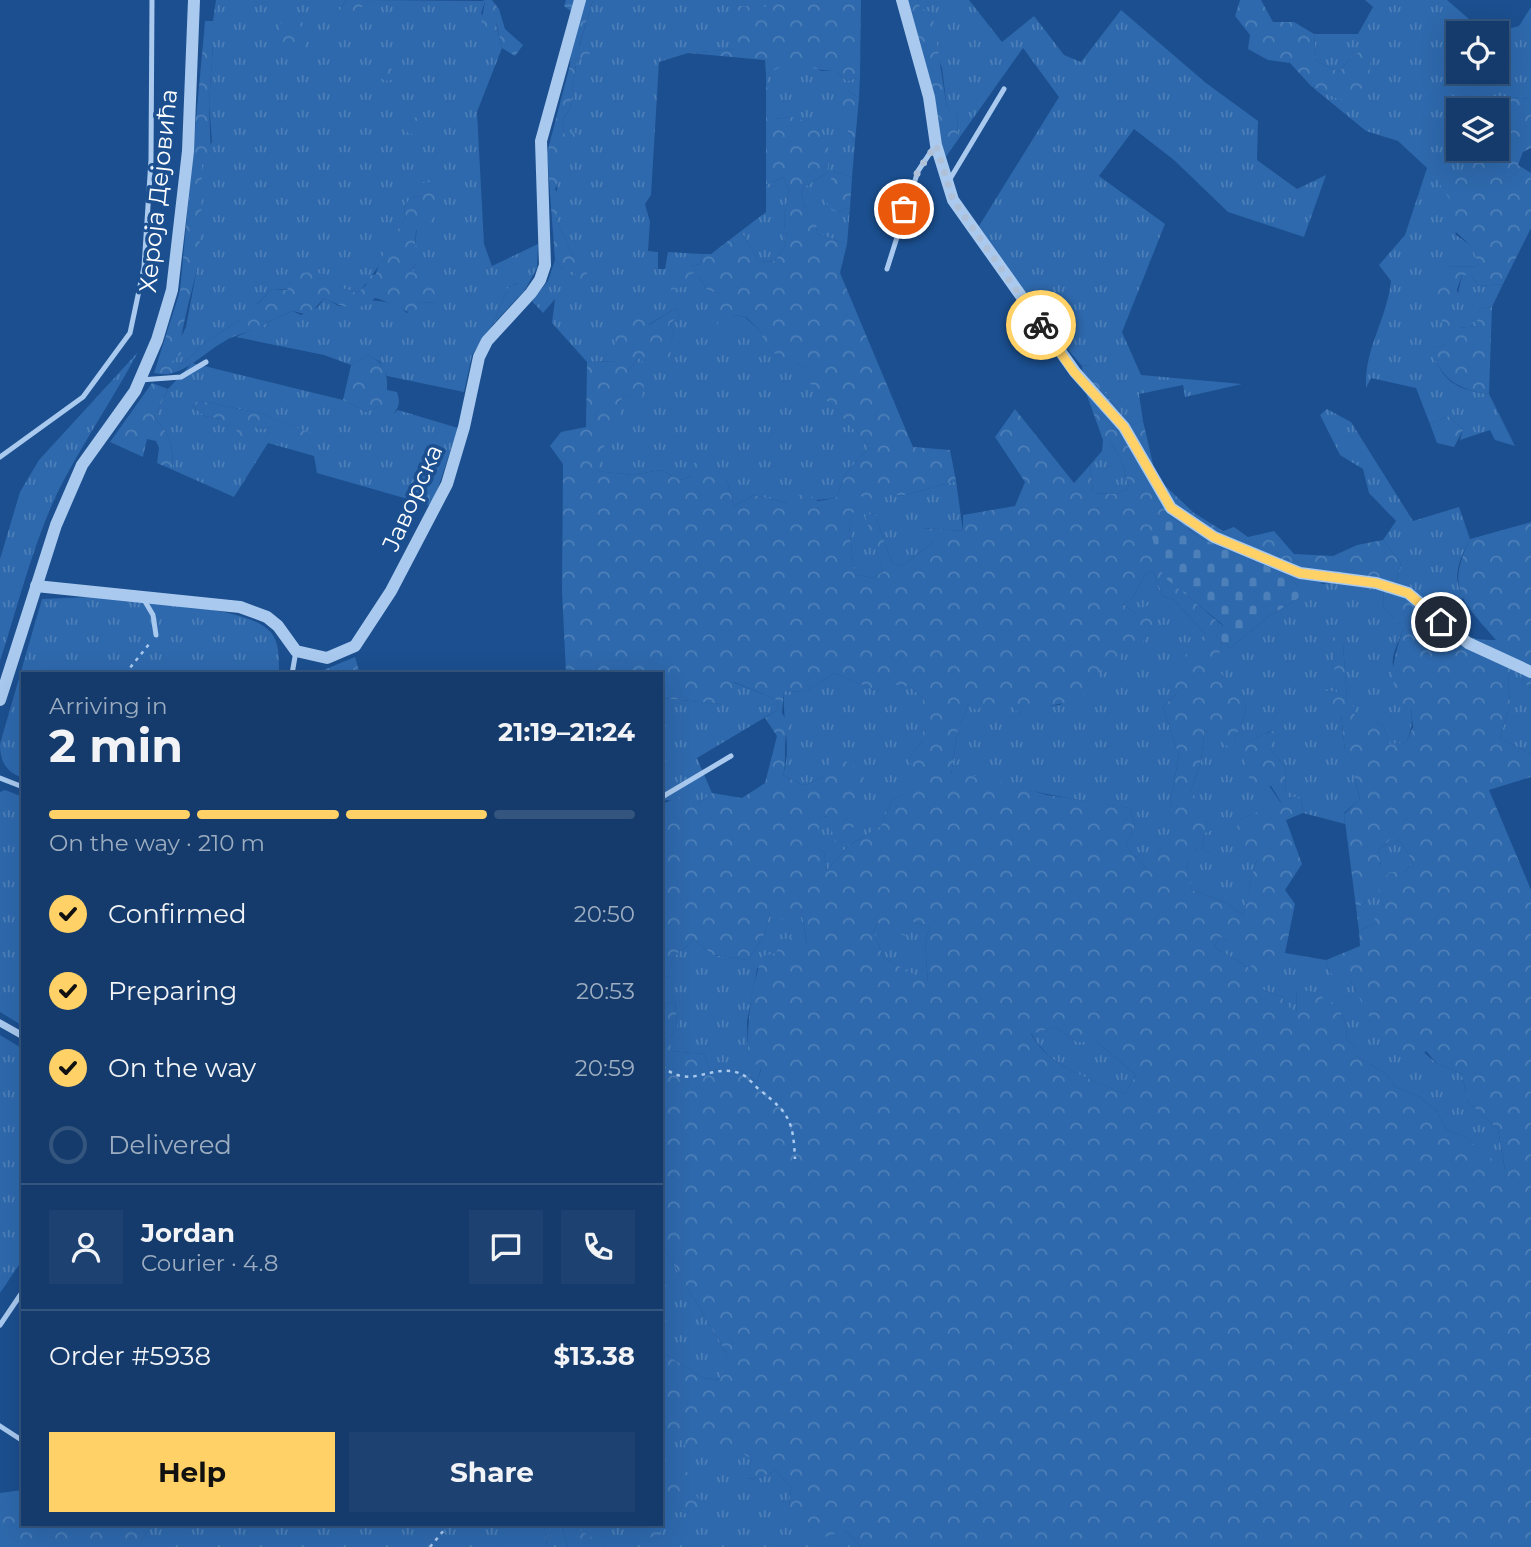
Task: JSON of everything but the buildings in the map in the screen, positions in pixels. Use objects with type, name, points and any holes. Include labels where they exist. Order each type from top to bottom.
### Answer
[{"type":"street","name":"Хероја Дејовића","points":[[0,700],[56,525],[82,465],[139,380],[157,340],[172,290],[188,151],[194,0]]},
{"type":"street","name":"Јаворска","points":[[296,651],[327,658],[340,653],[355,646],[373,621],[414,550],[447,484],[464,427],[479,358],[487,341],[540,280],[545,265],[541,141],[580,0]]},
{"type":"street","points":[[902,0],[929,97],[936,145],[953,200],[1074,372],[1124,427],[1171,508],[1214,537],[1300,573],[1376,583],[1408,593],[1468,643],[1531,672]]},
{"type":"street","points":[[36,586],[201,602],[253,611],[278,626],[296,651]]},
{"type":"street","points":[[0,1023],[21,1035]]},
{"type":"lane","points":[[0,457],[83,397],[130,332],[144,267],[151,160],[152,0]]},
{"type":"lane","points":[[948,183],[1004,89]]},
{"type":"lane","points":[[887,269],[918,171],[936,145]]},
{"type":"lane","points":[[139,380],[181,377],[206,362]]},
{"type":"lane","points":[[143,598],[153,615],[156,635]]},
{"type":"lane","points":[[292,672],[296,651]]},
{"type":"lane","points":[[663,796],[731,756]]},
{"type":"lane","points":[[0,778],[21,786]]},
{"type":"lane","points":[[0,1325],[21,1294]]},
{"type":"lane","points":[[0,1426],[21,1440]]},
{"type":"path","points":[[127,672],[156,635]]},
{"type":"path","points":[[663,1067],[687,1079],[719,1072],[740,1073],[777,1102],[789,1119],[795,1159]]},
{"type":"path","points":[[430,1547],[447,1526]]},
{"type":"green space","points":[[216,0],[346,0],[338,14],[371,0],[485,1],[481,14],[495,21],[502,48],[477,112],[484,244],[492,266],[538,244],[537,268],[525,290],[517,283],[508,288],[493,324],[472,355],[464,392],[387,376],[380,362],[368,355],[351,365],[324,355],[236,337],[292,311],[301,315],[318,307],[324,298],[339,306],[382,301],[407,313],[419,303],[439,302],[411,272],[423,251],[415,246],[420,196],[411,197],[404,208],[406,217],[372,276],[357,293],[339,287],[271,290],[241,319],[206,342],[184,363],[167,366],[186,327],[197,268],[202,158],[212,142],[209,104],[213,44],[204,33],[205,21],[213,21]]},
{"type":"green space","points":[[346,0],[371,0],[363,4],[358,21],[338,14]]},
{"type":"green space","points":[[482,0],[492,0],[499,9],[505,29],[523,45],[515,56],[502,48],[496,23],[493,33],[480,30],[485,1]]},
{"type":"green space","points":[[566,0],[593,0],[579,46],[589,49],[590,60],[577,57],[570,109],[562,120],[564,134],[577,133],[578,140],[561,141],[562,177],[555,189],[565,203],[555,216],[572,255],[592,261],[579,293],[575,273],[564,270],[555,260],[547,153],[570,65],[572,12],[564,6]]},
{"type":"green space","points":[[593,0],[768,0],[770,7],[736,49],[688,53],[659,62],[651,195],[645,204],[650,222],[648,251],[658,252],[658,269],[665,269],[668,252],[702,254],[700,264],[691,266],[691,274],[697,273],[707,290],[721,294],[732,315],[745,317],[762,333],[764,348],[805,367],[807,379],[870,446],[846,473],[836,498],[788,503],[754,495],[734,506],[726,478],[692,476],[681,480],[661,470],[632,475],[597,471],[606,430],[614,410],[627,394],[641,405],[628,371],[639,358],[670,344],[674,332],[669,324],[680,316],[676,308],[648,325],[617,361],[587,362],[552,323],[555,299],[543,313],[532,301],[548,281],[555,260],[564,270],[592,262],[572,255],[555,216],[561,140],[577,140],[564,134],[562,120],[570,109],[577,57],[590,59],[579,47]]},
{"type":"green space","points":[[768,0],[861,0],[860,77],[847,81],[835,71],[800,65],[786,66],[766,75],[765,60],[688,53],[735,49],[731,37],[738,6],[769,7]]},
{"type":"green space","points":[[904,0],[917,0],[921,9],[932,12],[947,108],[958,110],[957,141],[945,158]]},
{"type":"green space","points":[[917,0],[969,0],[1002,42],[1034,16],[1064,55],[1081,62],[1121,10],[1206,83],[1258,121],[1257,160],[1297,189],[1326,175],[1304,237],[1228,212],[1174,160],[1134,129],[1099,176],[1165,224],[1122,332],[1141,375],[1242,384],[1185,397],[1183,385],[1139,394],[1143,421],[1130,426],[1100,387],[1090,365],[1082,366],[1043,320],[979,226],[1059,97],[1023,48],[957,141],[958,111],[947,108],[942,68]]},
{"type":"green space","points":[[1240,0],[1261,0],[1273,22],[1294,22],[1314,34],[1316,61],[1339,72],[1354,54],[1371,49],[1369,84],[1341,100],[1311,86],[1290,63],[1268,60],[1248,49],[1250,35],[1235,16]]},
{"type":"green space","points":[[1365,0],[1447,0],[1471,21],[1446,21],[1446,84],[1509,84],[1509,29],[1519,26],[1531,7],[1531,99],[1499,96],[1473,98],[1441,83],[1458,98],[1446,98],[1446,161],[1474,161],[1450,200],[1456,235],[1473,247],[1479,266],[1446,267],[1458,293],[1462,275],[1471,275],[1478,286],[1503,284],[1492,307],[1480,309],[1477,326],[1460,328],[1446,345],[1433,348],[1440,369],[1452,382],[1468,390],[1489,394],[1515,446],[1495,440],[1490,430],[1460,440],[1463,430],[1449,416],[1430,424],[1416,388],[1371,378],[1366,388],[1368,360],[1391,281],[1379,265],[1405,235],[1427,168],[1398,141],[1366,131],[1311,86],[1341,100],[1354,54],[1339,72],[1316,61],[1314,34],[1358,34],[1373,7]]},
{"type":"green space","points":[[282,22],[302,22],[306,39],[303,49],[291,60],[282,47],[279,32]]},
{"type":"green space","points":[[204,33],[213,43],[209,104],[211,158],[202,158],[199,254],[184,325],[181,354],[168,365],[184,363],[206,342],[241,319],[247,304],[257,304],[271,290],[287,290],[294,273],[330,275],[339,287],[357,293],[366,285],[368,277],[376,274],[384,253],[406,217],[404,208],[411,197],[420,196],[423,183],[435,181],[437,211],[430,222],[416,230],[415,245],[424,251],[411,271],[427,274],[439,282],[444,292],[439,302],[419,303],[415,313],[375,298],[363,306],[350,307],[324,298],[309,315],[292,311],[266,323],[258,333],[251,330],[228,339],[183,369],[174,373],[154,373],[180,291]]},
{"type":"green space","points":[[382,59],[400,78],[387,81],[375,76]]},
{"type":"green space","points":[[801,62],[822,71],[835,71],[847,81],[860,77],[859,98],[848,91],[846,129],[855,142],[852,177],[833,171],[838,212],[850,208],[847,244],[816,233],[818,205],[804,208],[801,189],[828,172],[791,117],[773,119],[773,90],[766,87],[766,75],[781,64]]},
{"type":"green space","points":[[1438,81],[1474,98],[1457,98]]},
{"type":"green space","points":[[766,87],[773,89],[773,119],[791,117],[816,124],[828,145],[828,172],[801,189],[804,208],[819,204],[816,233],[847,244],[840,273],[913,447],[950,450],[956,481],[901,496],[884,491],[877,500],[860,496],[849,524],[854,574],[873,578],[883,572],[865,516],[874,513],[892,562],[902,566],[932,543],[922,528],[963,531],[963,515],[1015,506],[1025,482],[995,437],[1015,409],[1074,483],[1090,465],[1093,493],[1116,494],[1129,488],[1121,459],[1109,440],[1103,440],[1085,390],[1082,366],[1090,365],[1102,373],[1101,387],[1129,426],[1143,421],[1156,477],[1194,513],[1223,531],[1234,527],[1248,537],[1274,531],[1294,554],[1333,556],[1357,545],[1383,540],[1401,563],[1396,584],[1417,606],[1440,624],[1466,636],[1496,640],[1474,615],[1461,594],[1459,571],[1470,539],[1531,522],[1531,688],[1523,682],[1521,672],[1508,672],[1510,705],[1500,738],[1531,754],[1531,777],[1489,790],[1531,890],[1531,1547],[861,1547],[845,1530],[825,1537],[793,1510],[789,1506],[791,1488],[776,1470],[761,1478],[745,1479],[752,1460],[739,1450],[731,1455],[714,1446],[706,1451],[686,1447],[676,1428],[666,1429],[663,1423],[663,1353],[703,1378],[720,1380],[727,1354],[663,1247],[663,1006],[675,1000],[677,1026],[670,1038],[671,1051],[704,1054],[710,1071],[741,1070],[757,1082],[761,1069],[748,1057],[749,1018],[755,980],[763,956],[776,953],[782,939],[793,938],[807,944],[801,909],[788,923],[770,912],[765,933],[748,960],[713,955],[693,939],[674,957],[671,961],[670,976],[663,979],[663,804],[682,796],[698,804],[712,793],[742,798],[765,783],[777,736],[765,718],[779,709],[777,700],[734,682],[740,699],[719,704],[663,698],[663,672],[566,672],[562,591],[563,464],[550,446],[561,432],[586,427],[587,362],[617,361],[615,338],[634,314],[644,315],[649,325],[676,308],[680,316],[669,324],[674,332],[670,344],[671,358],[648,367],[639,358],[628,371],[644,385],[641,406],[627,394],[618,403],[621,414],[606,428],[607,437],[597,471],[632,475],[661,470],[681,480],[692,476],[694,463],[705,460],[726,478],[734,506],[754,495],[788,503],[803,493],[818,501],[836,498],[846,473],[870,446],[806,379],[805,367],[763,348],[762,333],[746,317],[732,315],[726,332],[717,330],[721,294],[707,290],[697,273],[691,274],[685,286],[671,290],[669,276],[684,261],[691,266],[700,264],[702,254],[711,254],[741,231],[759,262],[775,261],[786,244],[784,218],[789,190],[783,177],[766,185]],"holes":[[[1168,514],[1202,539],[1311,585],[1366,575],[1384,590],[1383,607],[1403,629],[1394,659],[1393,677],[1400,708],[1411,710],[1413,727],[1406,742],[1390,744],[1383,725],[1355,718],[1354,707],[1347,700],[1343,644],[1331,635],[1337,692],[1324,691],[1330,714],[1341,715],[1345,751],[1362,770],[1354,776],[1360,799],[1344,814],[1356,907],[1366,903],[1362,887],[1381,866],[1378,850],[1391,839],[1402,843],[1413,863],[1404,872],[1389,872],[1378,887],[1383,906],[1374,912],[1375,923],[1359,931],[1360,946],[1326,960],[1329,971],[1339,981],[1350,979],[1369,1016],[1393,1044],[1418,1060],[1426,1051],[1436,1063],[1462,1074],[1468,1102],[1498,1129],[1505,1170],[1467,1138],[1446,1129],[1436,1110],[1418,1096],[1396,1087],[1385,1073],[1356,1056],[1356,1048],[1346,1039],[1347,1025],[1341,1015],[1346,1002],[1325,1005],[1321,993],[1296,989],[1297,1013],[1286,1005],[1282,997],[1264,990],[1260,980],[1253,977],[1277,976],[1274,946],[1285,953],[1295,904],[1285,890],[1302,864],[1286,820],[1303,813],[1301,797],[1286,797],[1285,767],[1270,749],[1274,730],[1240,745],[1252,788],[1271,786],[1281,802],[1238,820],[1235,852],[1257,860],[1243,915],[1225,902],[1192,890],[1188,868],[1190,858],[1197,848],[1210,861],[1223,859],[1202,849],[1204,833],[1218,828],[1205,821],[1204,804],[1190,792],[1200,766],[1205,730],[1234,751],[1246,700],[1216,668],[1222,641],[1216,636],[1223,626],[1163,575]],[[1153,571],[1163,596],[1174,600],[1205,634],[1166,676],[1178,692],[1163,707],[1179,756],[1170,803],[1173,825],[1158,855],[1158,875],[1145,867],[1126,846],[1135,826],[1130,808],[1047,795],[980,776],[951,775],[958,729],[969,703],[977,711],[982,705],[1008,702],[1019,714],[1072,700],[1092,687],[1102,660],[1111,664],[1120,660],[1124,643],[1142,643],[1157,620],[1148,605],[1136,614],[1123,604],[1133,598],[1145,574]],[[834,673],[877,691],[885,683],[910,687],[923,698],[923,741],[910,756],[916,787],[892,800],[881,826],[847,847],[827,870],[824,853],[811,841],[819,829],[818,818],[828,816],[835,842],[847,840],[861,808],[863,772],[834,754],[823,777],[804,786],[783,775],[786,737],[790,725],[782,713],[784,691],[805,692]],[[913,922],[930,927],[925,942],[928,982],[884,958],[873,932],[878,923],[905,936]],[[1220,937],[1251,953],[1251,969],[1214,947]],[[1055,1027],[1077,1042],[1097,1042],[1136,1075],[1125,1094],[1060,1064],[1039,1046],[1031,1034]]]},
{"type":"green space","points":[[848,91],[859,98],[855,142],[846,129],[835,94]]},
{"type":"green space","points":[[1499,96],[1531,99],[1531,148],[1523,152],[1518,165],[1531,173],[1531,228],[1503,284],[1478,286],[1471,275],[1462,275],[1452,304],[1437,301],[1429,286],[1446,267],[1479,266],[1472,247],[1445,222],[1450,200],[1439,183],[1473,161],[1509,161],[1509,98],[1493,98]]},
{"type":"green space","points":[[424,117],[430,125],[417,136],[408,133],[405,127],[409,118]]},
{"type":"green space","points":[[833,171],[852,177],[850,208],[838,212],[831,210],[826,201]]},
{"type":"green space","points":[[783,177],[789,190],[784,218],[786,244],[775,261],[759,262],[741,231],[766,212],[766,185]]},
{"type":"green space","points":[[518,283],[525,290],[493,324],[508,288]]},
{"type":"green space","points":[[1492,307],[1489,394],[1468,389],[1452,381],[1440,368],[1432,348],[1446,345],[1441,316],[1455,315],[1460,328],[1476,326],[1480,309]]},
{"type":"green space","points":[[138,352],[74,462],[45,521],[0,661],[0,559],[20,492],[39,460]]},
{"type":"green space","points":[[368,355],[384,369],[387,390],[397,392],[399,404],[393,414],[384,413],[377,407],[366,412],[343,400],[351,365]]},
{"type":"green space","points":[[192,363],[343,400],[366,412],[377,407],[393,414],[398,410],[458,428],[432,506],[317,473],[314,456],[268,443],[234,497],[173,470],[170,441],[154,418],[168,389]],"holes":[[[200,401],[260,413],[310,433],[274,426],[263,429],[244,424],[244,439],[235,424],[226,426],[221,419],[205,416],[191,405]]]},
{"type":"green space","points":[[152,383],[168,389],[154,418],[170,441],[173,470],[157,463],[159,448],[156,441],[147,439],[143,457],[110,442]]},
{"type":"green space","points":[[200,401],[260,413],[311,433],[284,439],[274,426],[263,429],[245,425],[244,440],[238,436],[235,425],[225,426],[221,419],[205,416],[190,404]]},
{"type":"green space","points":[[1327,409],[1351,422],[1413,521],[1459,507],[1470,539],[1457,575],[1463,597],[1458,612],[1462,636],[1396,584],[1401,563],[1383,540],[1396,521],[1369,493],[1363,469],[1340,455],[1320,415]]},
{"type":"green space","points":[[1449,416],[1463,430],[1454,447],[1437,443],[1430,424]]},
{"type":"green space","points":[[1103,440],[1109,440],[1121,459],[1129,488],[1116,494],[1093,493],[1090,465],[1102,451]]},
{"type":"green space","points":[[956,481],[963,531],[923,528],[932,543],[902,566],[892,562],[874,513],[866,516],[883,572],[873,578],[854,574],[849,524],[859,496],[884,490],[901,496]]},
{"type":"green space","points":[[1168,514],[1202,539],[1288,575],[1299,588],[1299,598],[1269,616],[1230,648],[1216,636],[1223,625],[1163,576],[1152,537]]},
{"type":"green space","points":[[1153,571],[1163,596],[1174,600],[1205,634],[1178,692],[1163,707],[1179,756],[1170,803],[1174,825],[1158,855],[1159,876],[1145,867],[1126,846],[1135,826],[1130,808],[951,775],[958,729],[969,703],[1009,702],[1019,714],[1035,707],[1060,705],[1102,659],[1124,643],[1136,614],[1123,604],[1133,598],[1145,574]]},
{"type":"green space","points":[[1288,575],[1323,584],[1366,575],[1384,590],[1383,607],[1403,629],[1394,652],[1393,665],[1412,721],[1406,742],[1390,745],[1383,725],[1354,719],[1347,700],[1343,644],[1337,692],[1325,691],[1341,715],[1345,751],[1363,770],[1354,777],[1360,799],[1344,813],[1345,824],[1303,813],[1301,797],[1286,797],[1285,767],[1270,749],[1273,730],[1241,745],[1281,803],[1238,820],[1257,860],[1243,915],[1225,902],[1192,890],[1187,875],[1189,856],[1197,848],[1222,859],[1202,849],[1204,833],[1217,828],[1205,821],[1190,792],[1200,766],[1205,730],[1234,750],[1244,716],[1246,700],[1215,668],[1222,641],[1230,648],[1269,616],[1299,598],[1299,588]]},
{"type":"green space","points":[[92,597],[233,614],[252,620],[271,632],[278,648],[279,672],[21,672],[21,777],[5,766],[0,744],[42,599]]},
{"type":"green space","points":[[355,657],[359,672],[319,672]]},
{"type":"green space","points":[[1508,672],[1521,672],[1523,682],[1531,688],[1531,754],[1500,738],[1510,705]]},
{"type":"green space","points":[[834,673],[877,691],[885,682],[910,687],[923,698],[923,741],[910,756],[917,787],[892,800],[881,826],[847,847],[827,870],[824,853],[810,841],[818,818],[828,816],[823,777],[804,786],[783,775],[787,755],[784,691],[805,692]]},
{"type":"green space","points":[[733,682],[777,700],[779,709],[697,758],[712,793],[698,804],[666,800],[663,803],[663,698],[719,704]]},
{"type":"green space","points":[[5,790],[21,796],[21,1025],[0,1012],[0,792]]},
{"type":"green space","points":[[1391,839],[1402,843],[1413,863],[1404,872],[1389,872],[1379,887],[1383,907],[1375,923],[1359,931],[1356,907],[1366,903],[1361,887],[1381,866],[1378,850]]},
{"type":"green space","points":[[801,908],[807,945],[776,953],[757,969],[747,1022],[748,1057],[761,1068],[757,1082],[741,1070],[710,1071],[704,1054],[670,1051],[670,1038],[677,1026],[675,1000],[663,1006],[663,979],[670,976],[671,961],[693,939],[713,955],[748,960],[765,933],[770,911]]},
{"type":"green space","points":[[913,922],[930,927],[925,942],[928,983],[884,958],[873,932],[878,923]]},
{"type":"green space","points":[[1220,937],[1252,953],[1251,969],[1214,947]]},
{"type":"green space","points":[[1274,945],[1285,953],[1326,960],[1329,971],[1350,979],[1356,992],[1436,1063],[1462,1074],[1468,1102],[1498,1129],[1505,1171],[1467,1138],[1446,1129],[1436,1110],[1418,1096],[1396,1087],[1385,1073],[1356,1056],[1356,1048],[1346,1039],[1347,1025],[1341,1015],[1345,1003],[1324,1005],[1296,989],[1297,1014],[1286,1005],[1282,997],[1264,990],[1251,977],[1273,958]]},
{"type":"green space","points":[[1055,1027],[1077,1042],[1097,1042],[1136,1075],[1125,1094],[1072,1071],[1048,1055],[1031,1033]]},
{"type":"green space","points":[[0,1035],[21,1048],[21,1262],[0,1293]]},
{"type":"green space","points":[[663,1247],[727,1354],[721,1380],[703,1378],[663,1353]]},
{"type":"green space","points":[[663,1423],[666,1428],[676,1428],[714,1445],[739,1449],[752,1460],[746,1479],[761,1478],[776,1470],[791,1488],[789,1506],[810,1520],[845,1530],[861,1547],[607,1547],[576,1528],[663,1526]]},
{"type":"green space","points":[[677,1467],[692,1475],[694,1492],[703,1506],[691,1517],[683,1512],[670,1513],[658,1536],[644,1538],[634,1531],[635,1526],[663,1526],[663,1491],[671,1484]]},
{"type":"green space","points":[[21,1490],[21,1526],[151,1526],[138,1547],[0,1547],[0,1493]]},
{"type":"green space","points":[[151,1526],[523,1526],[523,1540],[500,1540],[498,1547],[138,1547]]},
{"type":"green space","points":[[523,1526],[544,1526],[547,1547],[498,1547],[499,1540],[523,1540]]},
{"type":"green space","points":[[544,1526],[562,1526],[568,1547],[547,1547]]},
{"type":"green space","points":[[562,1526],[577,1526],[607,1547],[568,1547]]},
{"type":"way so far","points":[[904,209],[918,171],[936,145],[953,200],[1041,325]]},
{"type":"route","points":[[1041,325],[1074,372],[1124,427],[1171,508],[1214,537],[1300,573],[1376,583],[1408,593],[1441,622]]}]
